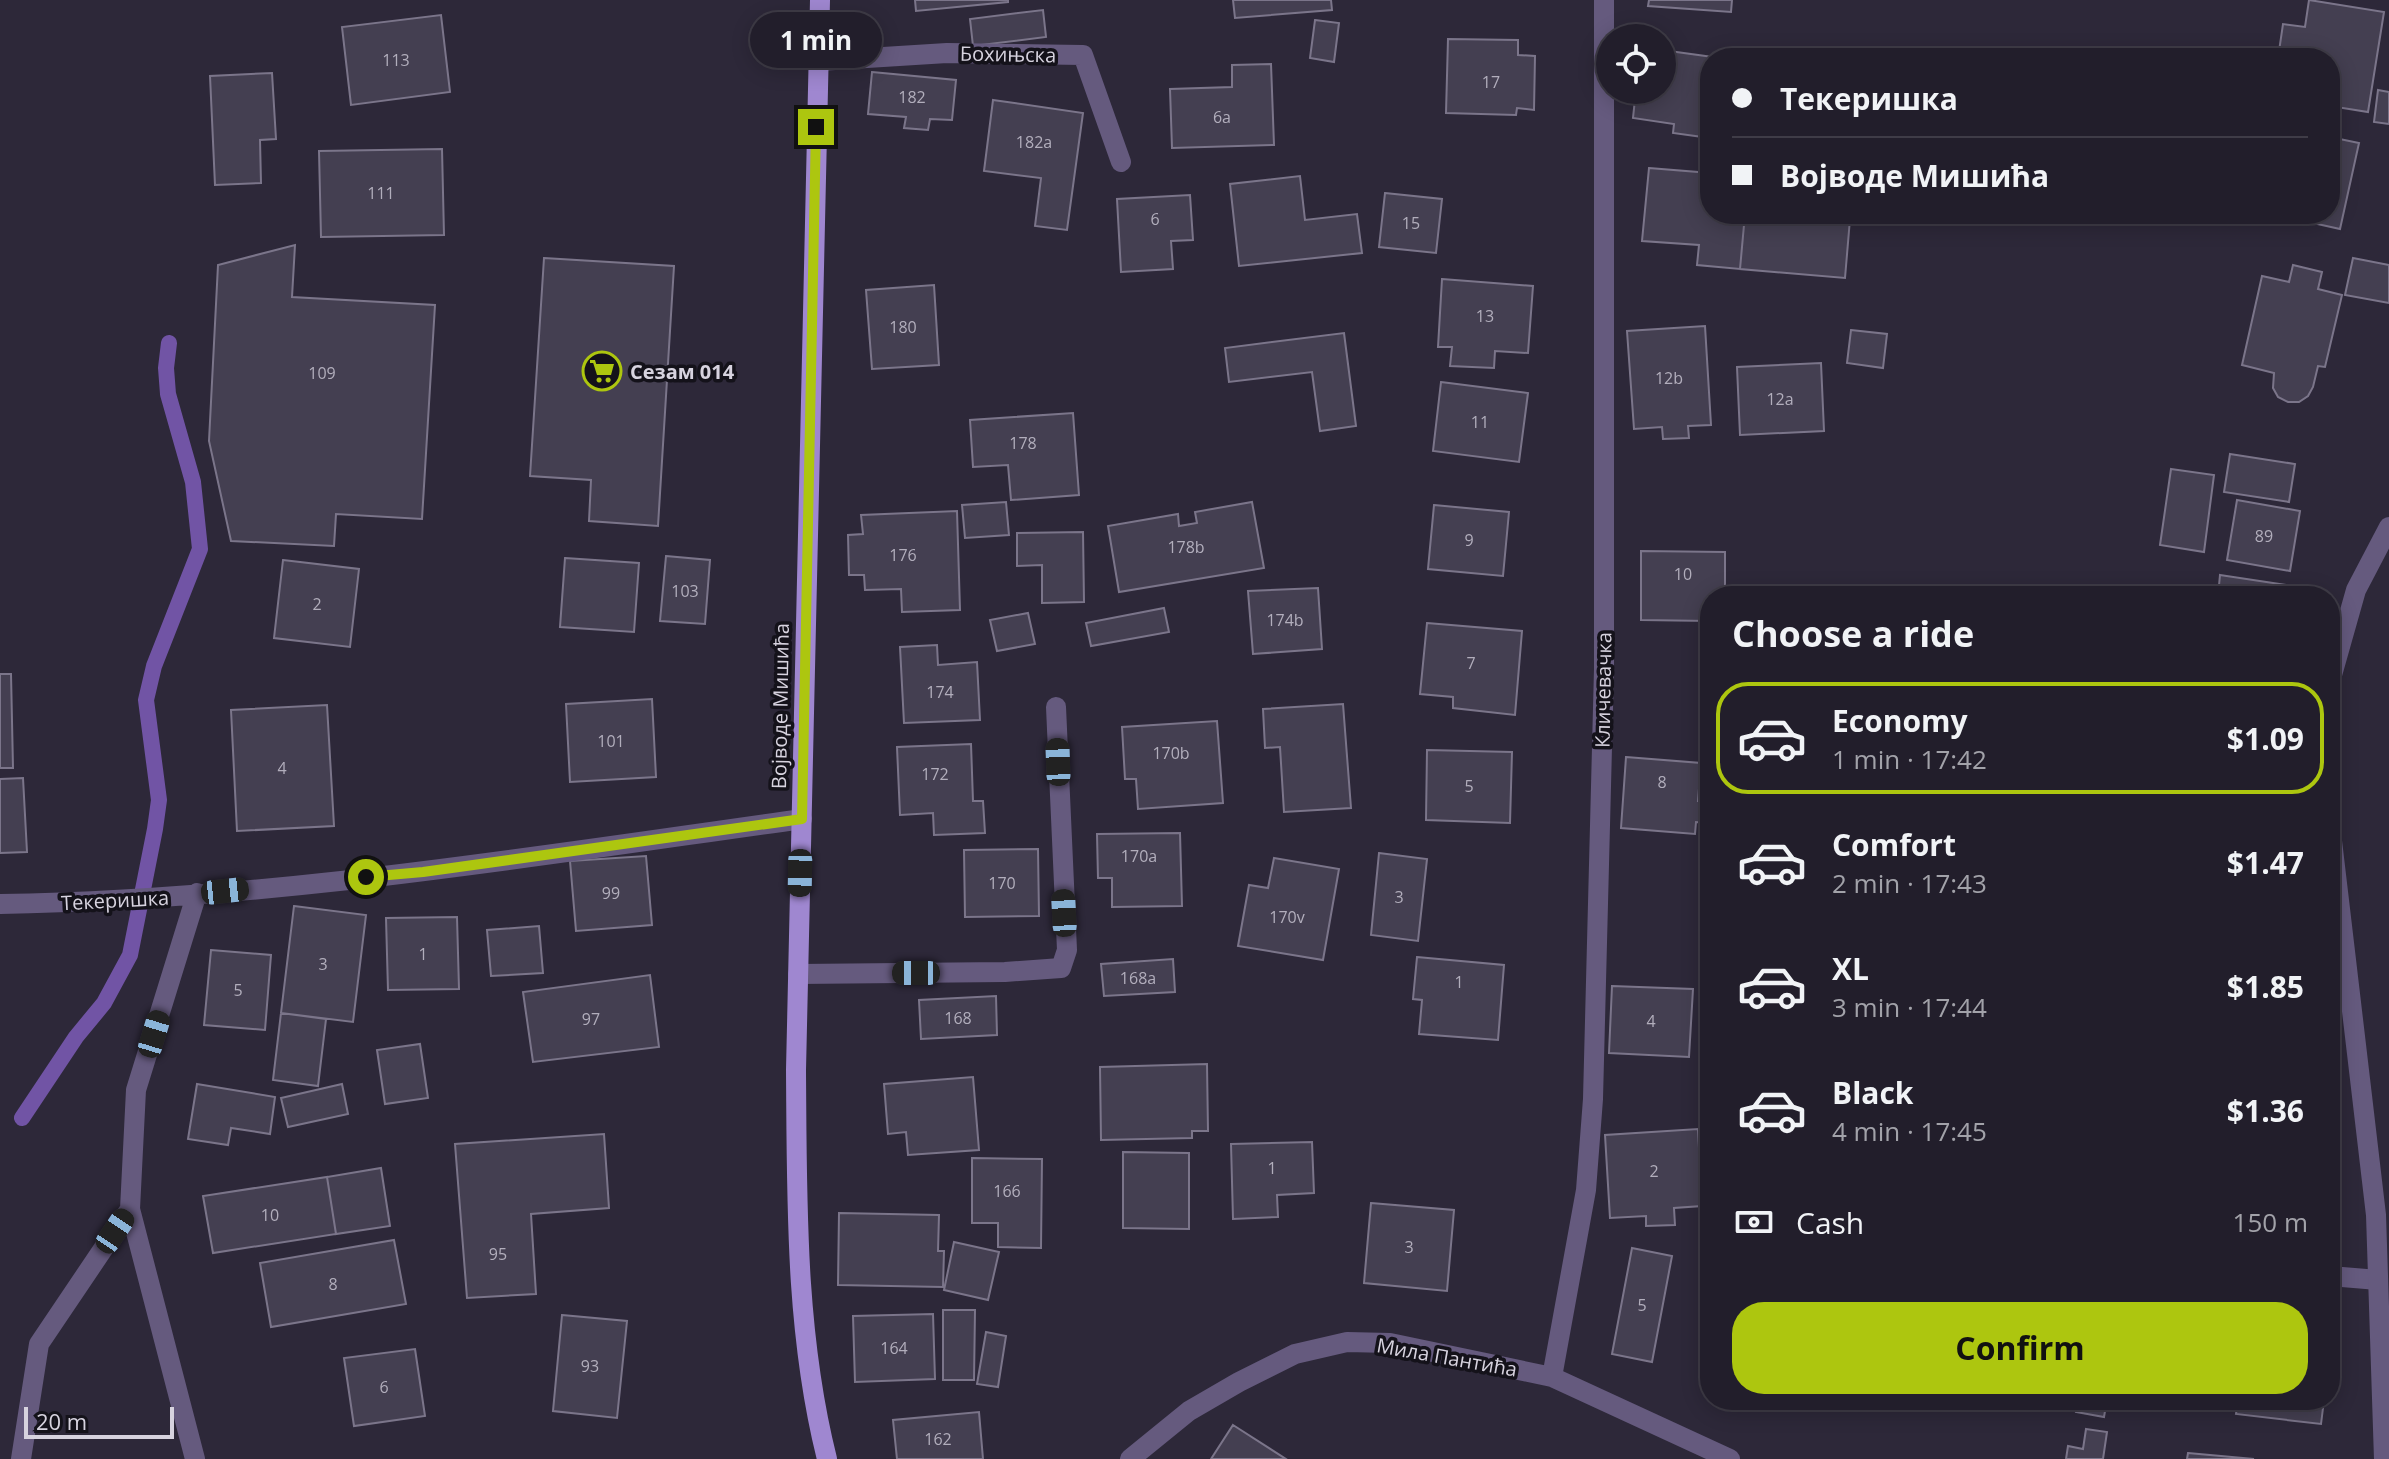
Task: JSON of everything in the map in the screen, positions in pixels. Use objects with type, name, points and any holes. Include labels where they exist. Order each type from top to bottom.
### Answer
[{"type":"main road","name":"Војводе Мишића","points":[[820,0],[796,1163],[808,1365],[827,1459]]},
{"type":"street","name":"Кличевачка","points":[[1552,1377],[1586,1190],[1593,1099],[1604,653],[1604,0]]},
{"type":"street","name":"Бохињска","points":[[819,61],[947,53],[1083,55],[1121,162]]},
{"type":"street","points":[[2340,647],[2356,590],[2389,527]]},
{"type":"street","points":[[798,974],[1005,972],[1061,968],[1067,950],[1056,707]]},
{"type":"street","name":"Текеришка","points":[[0,904],[100,903],[423,872],[802,819]]},
{"type":"street","points":[[187,895],[136,1090],[130,1209],[195,1459]]},
{"type":"street","points":[[2340,909],[2376,1215],[2384,1459]]},
{"type":"street","points":[[21,1459],[39,1344],[130,1209]]},
{"type":"street","points":[[2340,1277],[2378,1280]]},
{"type":"street","name":"Мила Пантића","points":[[1130,1459],[1189,1411],[1239,1382],[1295,1354],[1347,1342],[1390,1343],[1552,1377],[1730,1459]]},
{"type":"building","points":[[915,0],[1008,0],[1008,2],[916,11]]},
{"type":"building","points":[[1233,0],[1331,0],[1332,10],[1235,18]]},
{"type":"building","points":[[1649,0],[1732,0],[1731,12],[1648,6]]},
{"type":"building","points":[[2309,0],[2384,12],[2368,112],[2340,108],[2340,48],[2279,48],[2283,24],[2305,27]]},
{"type":"building","points":[[1043,10],[1046,37],[973,46],[970,19]]},
{"type":"building","points":[[441,15],[450,92],[351,105],[342,27]]},
{"type":"building","points":[[1315,20],[1339,23],[1334,62],[1310,58]]},
{"type":"building","points":[[1448,39],[1518,40],[1518,55],[1535,56],[1534,110],[1517,108],[1516,115],[1446,113]]},
{"type":"building","points":[[1676,52],[1700,55],[1700,137],[1673,133],[1674,124],[1633,118],[1634,104],[1676,104]]},
{"type":"building","points":[[1271,64],[1274,145],[1172,148],[1170,89],[1232,87],[1232,65]]},
{"type":"building","points":[[872,72],[956,80],[952,120],[930,119],[928,130],[904,128],[906,117],[868,114]]},
{"type":"building","points":[[272,73],[276,139],[260,140],[261,183],[215,185],[210,76]]},
{"type":"building","points":[[2378,90],[2389,92],[2389,124],[2374,122]]},
{"type":"building","points":[[993,100],[1083,113],[1067,230],[1035,226],[1041,178],[984,171]]},
{"type":"building","points":[[2340,139],[2359,143],[2340,229],[2318,224],[2340,224]]},
{"type":"building","points":[[442,149],[444,235],[321,237],[319,151]]},
{"type":"building","points":[[1649,168],[1700,172],[1700,224],[1744,224],[1740,269],[1697,265],[1699,245],[1642,241]]},
{"type":"building","points":[[1300,176],[1305,220],[1357,214],[1362,253],[1239,266],[1230,184]]},
{"type":"building","points":[[1385,193],[1442,199],[1436,253],[1379,247]]},
{"type":"building","points":[[1190,195],[1193,240],[1171,241],[1173,269],[1121,272],[1117,199]]},
{"type":"building","points":[[1744,224],[1850,224],[1845,278],[1740,269]]},
{"type":"building","points":[[295,245],[292,297],[435,305],[422,519],[336,514],[334,546],[231,541],[209,441],[218,265]]},
{"type":"building","name":"Сезам 014","points":[[544,258],[674,266],[658,526],[589,521],[591,480],[530,476]]},
{"type":"building","points":[[2353,258],[2389,265],[2389,303],[2345,295]]},
{"type":"building","points":[[2293,265],[2322,272],[2318,289],[2342,295],[2325,367],[2318,366],[2313,387],[2308,396],[2299,402],[2288,402],[2278,397],[2273,388],[2274,373],[2242,365],[2262,276],[2289,282]]},
{"type":"building","points":[[1442,279],[1533,286],[1528,353],[1495,351],[1494,368],[1450,366],[1452,347],[1438,347]]},
{"type":"building","points":[[934,285],[939,365],[872,369],[866,290]]},
{"type":"building","points":[[1705,326],[1711,425],[1688,426],[1689,438],[1663,439],[1662,427],[1634,429],[1627,331]]},
{"type":"building","points":[[1851,330],[1887,334],[1883,368],[1847,363]]},
{"type":"building","points":[[1344,333],[1356,426],[1320,431],[1312,372],[1229,382],[1225,348]]},
{"type":"building","points":[[1821,363],[1824,431],[1740,435],[1737,367]]},
{"type":"building","points":[[1441,382],[1528,393],[1519,462],[1433,451]]},
{"type":"building","points":[[1073,413],[1079,495],[1011,500],[1008,465],[973,467],[970,420]]},
{"type":"building","points":[[2230,454],[2295,464],[2289,502],[2224,492]]},
{"type":"building","points":[[2171,469],[2214,475],[2204,552],[2160,545]]},
{"type":"building","points":[[2237,500],[2300,511],[2290,571],[2227,560]]},
{"type":"building","points":[[1006,502],[1009,535],[965,538],[962,505]]},
{"type":"building","points":[[1252,502],[1264,568],[1119,592],[1108,526],[1178,514],[1179,526],[1197,523],[1195,512]]},
{"type":"building","points":[[1434,505],[1509,512],[1503,576],[1428,569]]},
{"type":"building","points":[[957,511],[960,610],[902,612],[901,589],[865,590],[864,575],[849,575],[848,535],[863,534],[861,515]]},
{"type":"building","points":[[1083,532],[1084,602],[1042,603],[1042,565],[1017,566],[1017,533]]},
{"type":"building","points":[[1641,551],[1725,552],[1725,586],[1700,586],[1700,621],[1641,620]]},
{"type":"building","points":[[666,556],[710,560],[705,624],[660,621]]},
{"type":"building","points":[[565,558],[639,563],[634,632],[560,627]]},
{"type":"building","points":[[283,560],[359,569],[350,647],[274,638]]},
{"type":"building","points":[[2220,575],[2293,586],[2219,586]]},
{"type":"building","points":[[1318,588],[1322,649],[1253,654],[1248,591]]},
{"type":"building","points":[[1164,608],[1169,632],[1091,646],[1086,623]]},
{"type":"building","points":[[1028,613],[1035,644],[997,651],[990,620]]},
{"type":"building","points":[[1427,623],[1522,631],[1515,715],[1453,708],[1453,697],[1420,694]]},
{"type":"building","points":[[937,645],[938,665],[977,662],[980,720],[904,723],[900,647]]},
{"type":"building","points":[[0,674],[11,674],[13,768],[0,768]]},
{"type":"building","points":[[652,699],[656,777],[570,782],[566,704]]},
{"type":"building","points":[[1343,704],[1351,808],[1284,812],[1280,747],[1265,748],[1263,709]]},
{"type":"building","points":[[327,705],[334,826],[237,831],[231,710]]},
{"type":"building","points":[[1217,721],[1223,803],[1138,809],[1136,779],[1125,779],[1122,727]]},
{"type":"building","points":[[971,744],[973,801],[983,801],[985,833],[934,835],[933,813],[900,815],[897,747]]},
{"type":"building","points":[[1427,750],[1512,752],[1510,823],[1426,820]]},
{"type":"building","points":[[1626,757],[1700,763],[1700,822],[1696,822],[1695,834],[1621,828]]},
{"type":"building","points":[[23,778],[27,852],[0,853],[0,779]]},
{"type":"building","points":[[1180,833],[1182,906],[1112,907],[1112,878],[1098,878],[1097,834]]},
{"type":"building","points":[[1038,849],[1039,916],[965,917],[964,850]]},
{"type":"building","points":[[1379,853],[1427,859],[1418,941],[1371,935]]},
{"type":"building","points":[[646,856],[652,925],[576,931],[570,861]]},
{"type":"building","points":[[1274,858],[1339,869],[1323,960],[1238,946],[1249,885],[1268,888]]},
{"type":"building","points":[[294,906],[366,915],[353,1022],[281,1013]]},
{"type":"building","points":[[457,917],[459,989],[388,990],[386,918]]},
{"type":"building","points":[[539,926],[543,973],[491,976],[487,930]]},
{"type":"building","points":[[211,950],[271,955],[265,1030],[204,1025]]},
{"type":"building","points":[[1417,957],[1504,965],[1498,1040],[1419,1034],[1422,1000],[1413,999]]},
{"type":"building","points":[[1173,959],[1175,992],[1104,996],[1101,964]]},
{"type":"building","points":[[650,975],[659,1047],[533,1062],[523,992]]},
{"type":"building","points":[[1612,986],[1693,989],[1689,1057],[1609,1053]]},
{"type":"building","points":[[996,996],[997,1035],[921,1039],[919,1000]]},
{"type":"building","points":[[281,1013],[326,1019],[318,1086],[273,1080]]},
{"type":"building","points":[[420,1044],[428,1098],[385,1104],[377,1050]]},
{"type":"building","points":[[1207,1064],[1208,1131],[1192,1131],[1192,1138],[1101,1140],[1100,1067]]},
{"type":"building","points":[[973,1077],[979,1150],[908,1155],[906,1132],[888,1134],[884,1084]]},
{"type":"building","points":[[197,1084],[275,1097],[270,1134],[231,1128],[228,1145],[188,1139]]},
{"type":"building","points":[[342,1084],[348,1114],[288,1127],[281,1098]]},
{"type":"building","points":[[1698,1129],[1700,1206],[1674,1208],[1675,1225],[1646,1226],[1646,1216],[1610,1218],[1605,1135]]},
{"type":"building","points":[[604,1134],[609,1208],[531,1214],[536,1294],[467,1298],[455,1144]]},
{"type":"building","points":[[1312,1142],[1314,1193],[1277,1195],[1278,1217],[1233,1219],[1231,1144]]},
{"type":"building","points":[[1123,1152],[1189,1153],[1189,1229],[1123,1228]]},
{"type":"building","points":[[972,1158],[1042,1159],[1041,1248],[998,1247],[998,1223],[972,1223]]},
{"type":"building","points":[[381,1168],[390,1226],[336,1234],[327,1177]]},
{"type":"building","points":[[327,1177],[336,1234],[213,1253],[203,1196]]},
{"type":"building","points":[[1371,1203],[1454,1210],[1447,1291],[1364,1283]]},
{"type":"building","points":[[839,1213],[939,1215],[938,1251],[944,1251],[943,1287],[838,1285]]},
{"type":"building","points":[[394,1240],[406,1304],[271,1327],[260,1263]]},
{"type":"building","points":[[954,1242],[999,1252],[988,1300],[944,1290]]},
{"type":"building","points":[[1632,1248],[1672,1256],[1652,1362],[1612,1354]]},
{"type":"building","points":[[943,1310],[975,1310],[974,1380],[943,1380]]},
{"type":"building","points":[[933,1314],[935,1379],[855,1382],[853,1316]]},
{"type":"building","points":[[562,1315],[627,1321],[617,1418],[553,1411]]},
{"type":"building","points":[[986,1332],[1006,1336],[998,1387],[977,1384]]},
{"type":"building","points":[[415,1349],[425,1416],[354,1426],[344,1358]]},
{"type":"building","points":[[2076,1410],[2105,1410],[2104,1417]]},
{"type":"building","points":[[2237,1410],[2323,1410],[2321,1424],[2236,1414]]},
{"type":"building","points":[[979,1412],[983,1459],[897,1459],[893,1420]]},
{"type":"building","points":[[1233,1425],[1286,1459],[1211,1459]]},
{"type":"building","points":[[2086,1429],[2107,1432],[2103,1459],[2066,1459],[2068,1446],[2083,1449]]},
{"type":"building","points":[[2188,1453],[2254,1459],[2187,1459]]},
{"type":"waterway","points":[[22,1118],[76,1037],[104,1003],[130,955],[155,829],[159,800],[146,700],[154,666],[200,549],[193,482],[168,394],[166,368],[169,343]]},
{"type":"place","name":"Сезам 014","points":[[602,371]]},
{"type":"route","points":[[366,877],[423,872],[802,819],[816,127]]}]
